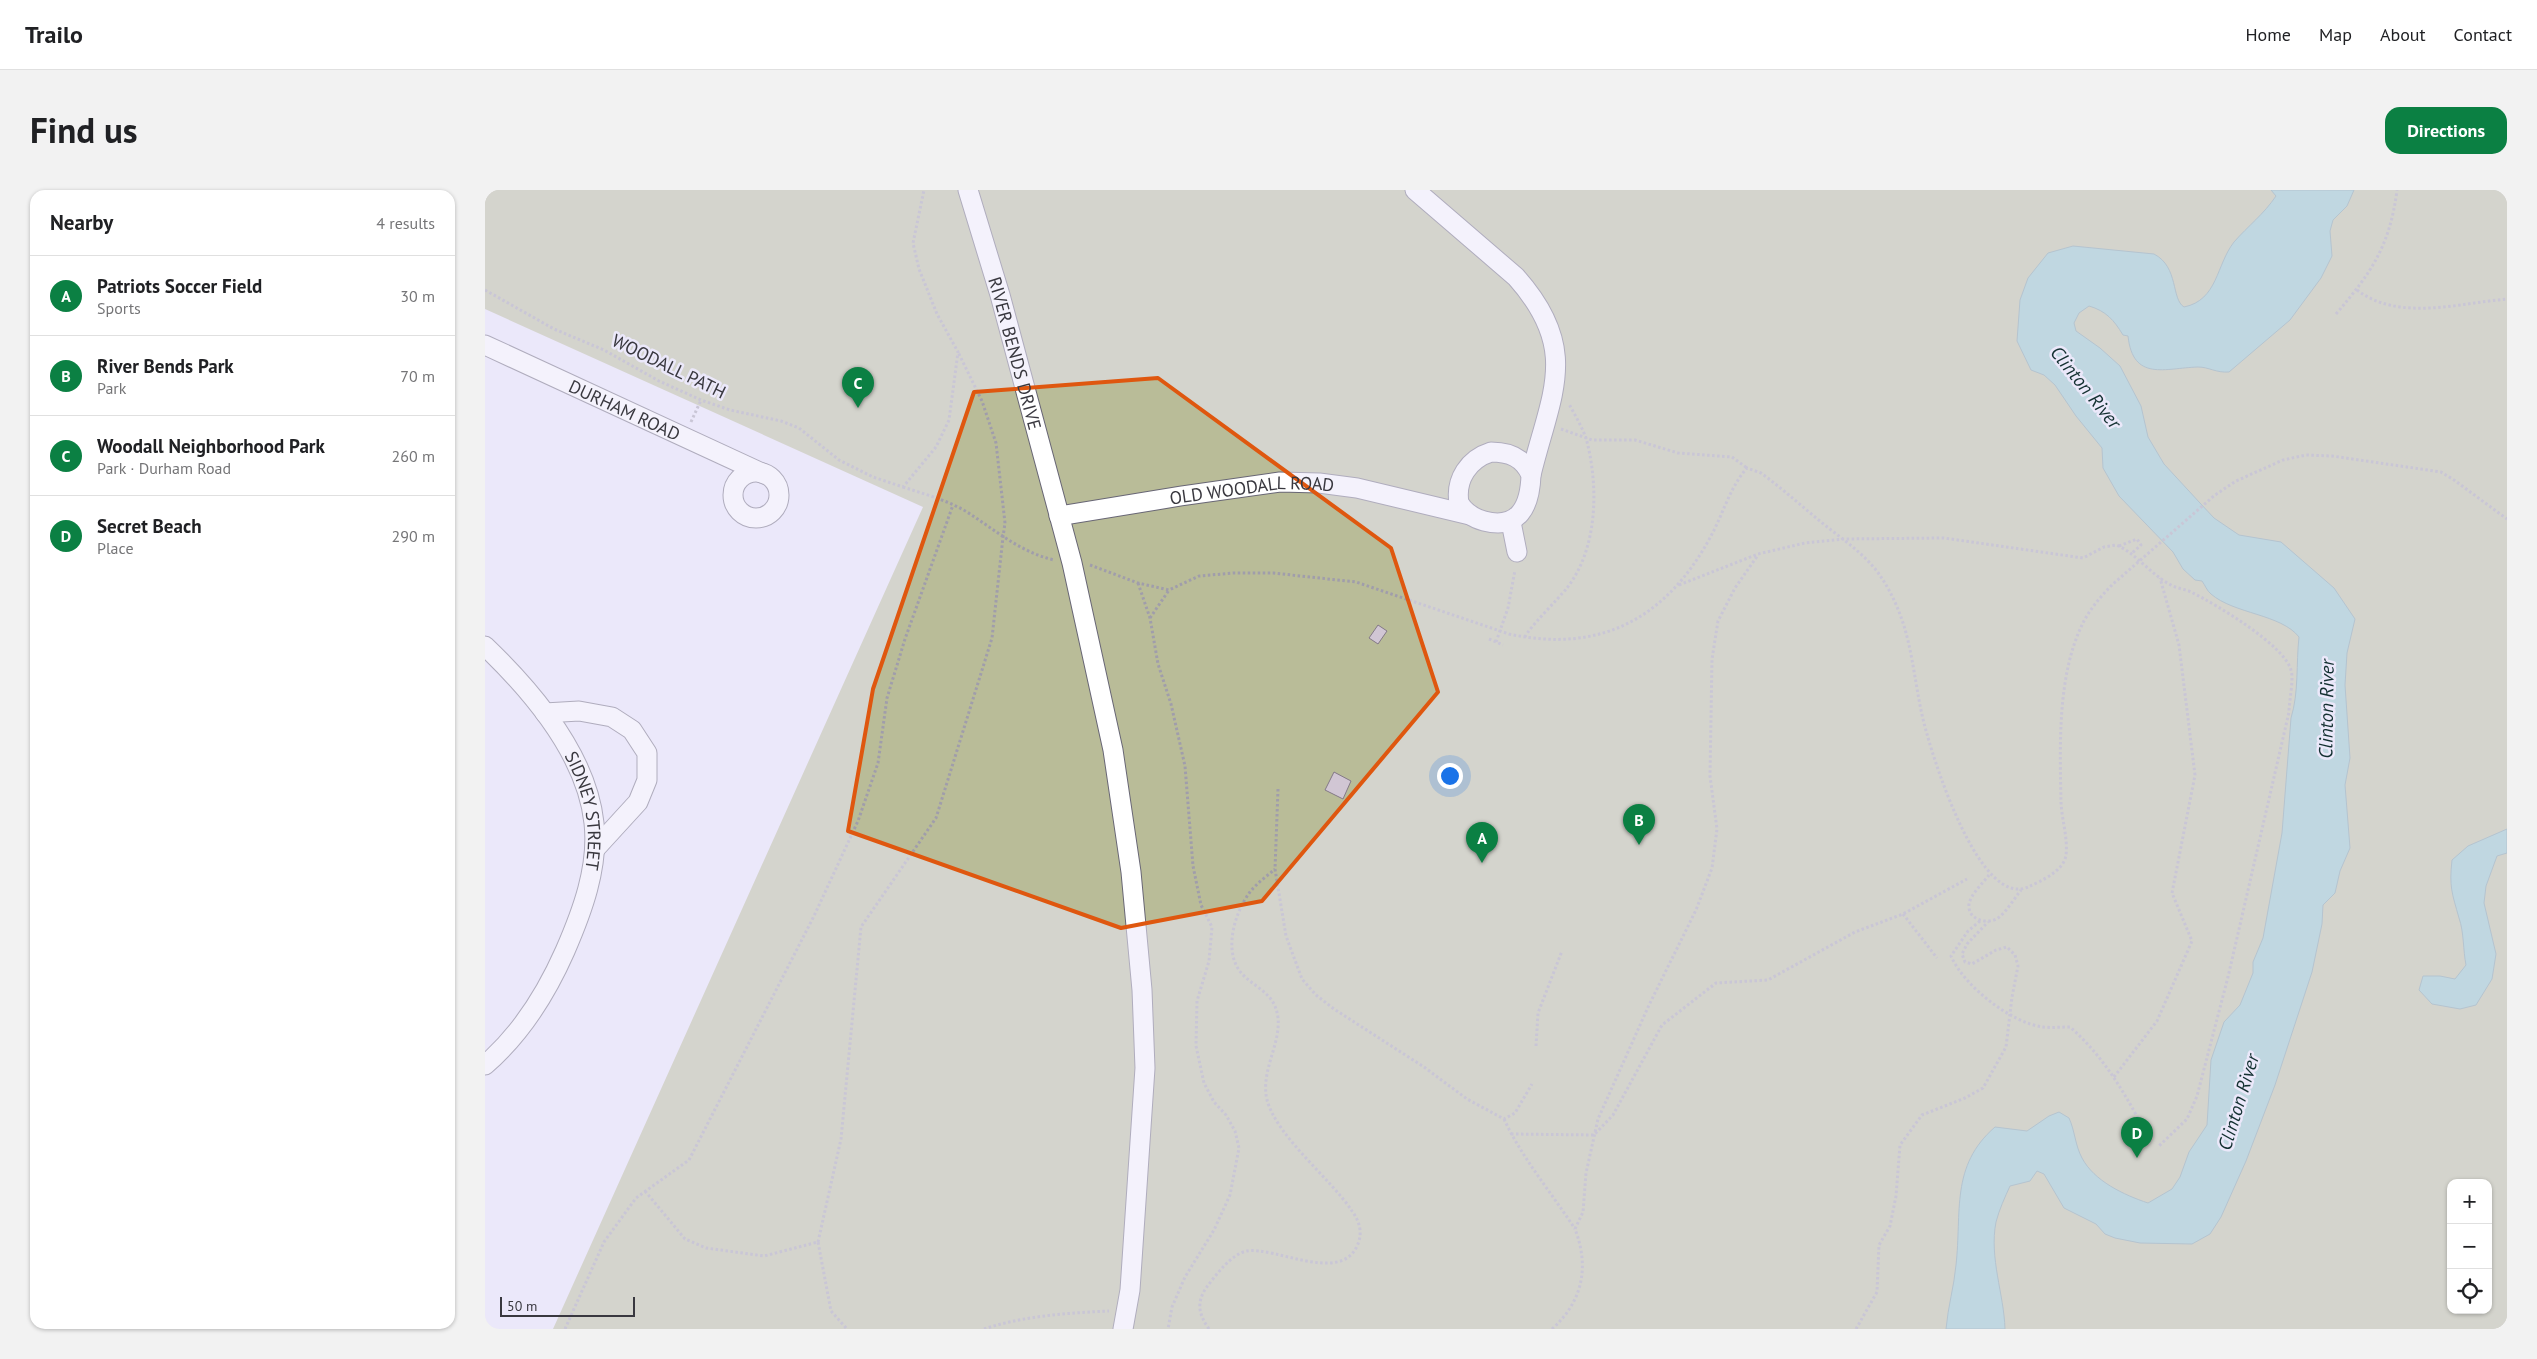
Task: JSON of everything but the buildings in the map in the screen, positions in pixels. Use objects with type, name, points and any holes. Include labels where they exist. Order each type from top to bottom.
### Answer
[{"type":"street","name":"RIVER BENDS DRIVE","points":[[968,190],[1000,295],[1059,516],[1113,750],[1131,872],[1142,990],[1145,1068],[1130,1290],[1125,1320]]},
{"type":"street","points":[[1415,190],[1516,277],[1529,291],[1546,321],[1551,336],[1556,358],[1555,388],[1531,475],[1525,505],[1519,515],[1511,522],[1517,552]]},
{"type":"street","name":"DURHAM ROAD","points":[[485,345],[717,451],[730,460],[764,474]]},
{"type":"street","points":[[1470,515],[1459,503],[1459,492],[1462,477],[1473,460],[1491,452],[1513,455],[1527,454],[1540,445]]},
{"type":"street","points":[[1513,455],[1523,461],[1531,475]]},
{"type":"street","points":[[730,460],[734,495],[738,508],[751,517],[765,516],[772,512],[777,505],[779,490],[771,477],[764,474],[750,473],[743,476],[735,488],[734,495]]},
{"type":"street","name":"OLD WOODALL ROAD","points":[[1059,516],[1280,482],[1319,483],[1357,488],[1470,515],[1490,522],[1511,522]]},
{"type":"street","points":[[1443,509],[1459,492]]},
{"type":"street","name":"SIDNEY STREET","points":[[485,646],[506,666],[545,713],[577,767],[591,801],[595,824],[595,849],[585,897],[574,930],[542,996],[524,1024],[485,1065]]},
{"type":"street","points":[[545,713],[579,710],[612,717],[632,730],[647,753],[647,780],[638,802],[595,849]]},
{"type":"path","points":[[847,1329],[831,1311],[818,1242],[841,1139],[861,927],[936,818],[992,638],[1005,523],[996,443],[982,401],[937,314],[919,269],[913,243],[924,190]]},
{"type":"path","points":[[2337,314],[2377,262],[2387,238],[2394,213],[2397,190]]},
{"type":"path","name":"WOODALL PATH","points":[[485,290],[554,329],[604,350],[659,381],[701,400],[730,410],[781,421],[799,428],[839,460],[873,477],[953,505],[1027,551],[1056,561]]},
{"type":"path","points":[[2357,290],[2368,298],[2390,306],[2414,308],[2507,299]]},
{"type":"path","points":[[903,487],[936,447],[949,420],[958,352]]},
{"type":"path","points":[[1525,637],[1528,631],[1552,607],[1575,577],[1588,541],[1595,494],[1586,438],[1565,395],[1561,390],[1555,388]]},
{"type":"path","points":[[688,428],[701,400]]},
{"type":"path","points":[[1546,424],[1592,440],[1635,440],[1678,453],[1732,457],[1747,468],[1761,473],[1871,564],[1891,595],[1906,630],[1926,732],[1957,818],[1989,875],[2009,888],[2021,890]]},
{"type":"path","points":[[1856,1329],[1877,1292],[1879,1246],[1890,1226],[1896,1196],[1900,1145],[1923,1115],[1965,1098],[1983,1088],[2006,1047],[2009,1016],[2018,966],[2015,955],[2007,947],[1996,950],[1972,964],[1965,962],[1962,954],[1967,944],[1988,922],[1997,918],[2021,890],[2046,879],[2064,862],[2067,854],[2061,807],[2061,744],[2067,674],[2073,647],[2083,623],[2099,599],[2138,562],[2215,495],[2236,481],[2283,460],[2306,455],[2332,456],[2441,472],[2507,519]]},
{"type":"path","points":[[1150,618],[1169,590],[1199,576],[1234,573],[1273,573],[1356,582],[1525,637],[1557,640],[1609,631],[1648,613],[1678,585],[1711,536],[1740,477],[1747,468]]},
{"type":"path","points":[[565,1329],[605,1242],[635,1198],[689,1160],[814,916],[858,821],[878,763],[887,698],[905,639],[953,505]]},
{"type":"path","points":[[1678,585],[1758,554],[1805,544],[1843,539],[1944,538],[2083,558],[2104,547],[2119,546],[2137,538],[2141,545],[2131,554]]},
{"type":"path","points":[[2119,546],[2159,578],[2172,586],[2192,592],[2263,637],[2279,653],[2291,670],[2289,712],[2273,785],[2228,977],[2197,1096],[2187,1119],[2159,1146]]},
{"type":"path","points":[[1496,642],[1513,585],[1517,552]]},
{"type":"path","points":[[1575,1229],[1583,1212],[1586,1173],[1598,1118],[1649,1005],[1696,910],[1712,868],[1717,830],[1710,776],[1713,659],[1718,621],[1735,588],[1758,554]]},
{"type":"path","points":[[1090,565],[1138,583],[1169,590]]},
{"type":"path","points":[[2114,1076],[2157,1021],[2191,941],[2171,893],[2195,775],[2179,645],[2159,578]]},
{"type":"path","points":[[1138,583],[1150,618],[1158,664],[1171,704],[1185,766],[1193,866],[1201,905],[1212,927],[1209,960],[1197,1001],[1196,1046],[1204,1083],[1214,1102],[1226,1115],[1235,1131],[1239,1148],[1230,1195],[1214,1230],[1185,1277],[1172,1307],[1168,1329]]},
{"type":"path","points":[[1489,639],[1503,645]]},
{"type":"path","points":[[1278,789],[1275,869],[1286,936],[1302,979],[1316,996],[1424,1067],[1467,1099],[1504,1119],[1518,1148],[1539,1174],[1575,1229],[1581,1244],[1581,1289],[1568,1315],[1552,1329]]},
{"type":"path","points":[[1209,1329],[1201,1317],[1198,1304],[1202,1294],[1237,1254],[1249,1250],[1320,1264],[1347,1258],[1355,1251],[1361,1236],[1357,1219],[1351,1209],[1311,1164],[1272,1114],[1265,1086],[1269,1060],[1279,1031],[1278,1017],[1274,1003],[1239,971],[1232,956],[1235,924],[1243,905],[1250,892],[1275,869]]},
{"type":"path","points":[[1988,922],[1980,921],[1970,911],[1969,904],[1974,894],[1989,875]]},
{"type":"path","points":[[1511,1134],[1595,1135],[1613,1115],[1662,1025],[1716,983],[1768,980],[1855,932],[1903,914],[1967,879]]},
{"type":"path","points":[[1903,914],[1937,958]]},
{"type":"path","points":[[1980,921],[1964,936],[1951,956],[1957,969],[1968,981],[2009,1016],[2043,1027],[2070,1027],[2085,1041],[2114,1076],[2141,1124]]},
{"type":"path","points":[[1536,1046],[1538,1013],[1562,951]]},
{"type":"path","points":[[1504,1119],[1515,1114],[1532,1084]]},
{"type":"path","points":[[645,1191],[685,1239],[706,1248],[764,1256],[818,1242]]},
{"type":"path","points":[[984,1329],[1003,1323],[1079,1312],[1125,1320]]},
{"type":"highlighted area","points":[[1158,378],[1391,548],[1438,692],[1262,901],[1121,928],[848,831],[873,689],[974,392]]},
{"type":"shaded area","points":[[485,190],[2507,190],[2507,1329],[553,1329],[923,507],[485,309]]},
{"type":"water","name":"Clinton River","points":[[2271,190],[2354,190],[2347,206],[2333,220],[2330,231],[2332,256],[2321,278],[2290,320],[2229,372],[2220,372],[2202,367],[2163,370],[2144,366],[2136,360],[2131,351],[2128,336],[2123,335],[2105,313],[2089,306],[2079,313],[2074,323],[2076,331],[2100,348],[2120,366],[2141,406],[2148,437],[2164,464],[2214,518],[2239,535],[2281,542],[2334,588],[2355,619],[2347,653],[2345,685],[2350,758],[2345,785],[2350,848],[2340,871],[2335,893],[2323,905],[2322,924],[2312,972],[2275,1085],[2246,1161],[2221,1217],[2210,1234],[2192,1244],[2140,1243],[2115,1238],[2105,1234],[2096,1224],[2064,1208],[2044,1174],[2037,1171],[2030,1181],[2010,1186],[1996,1222],[1994,1249],[2005,1329],[1946,1329],[1955,1273],[1959,1208],[1964,1174],[1981,1142],[1995,1127],[2027,1131],[2049,1116],[2059,1112],[2069,1118],[2082,1158],[2094,1174],[2129,1196],[2148,1203],[2172,1189],[2180,1177],[2189,1152],[2207,1125],[2211,1060],[2224,1022],[2240,1005],[2253,973],[2253,962],[2263,938],[2282,833],[2291,718],[2296,688],[2299,637],[2281,623],[2232,606],[2211,594],[2202,581],[2195,580],[2183,569],[2173,552],[2119,496],[2103,468],[2102,448],[2076,416],[2055,385],[2044,375],[2031,370],[2017,341],[2020,300],[2028,278],[2048,253],[2073,246],[2154,254],[2162,260],[2171,274],[2180,303],[2184,307],[2195,303],[2204,297],[2210,289],[2234,242],[2276,196]]},
{"type":"water","points":[[2507,829],[2507,853],[2497,856],[2486,886],[2484,903],[2496,954],[2492,979],[2476,1005],[2460,1009],[2432,1004],[2419,990],[2423,976],[2440,976],[2455,979],[2466,965],[2462,929],[2452,890],[2452,860],[2468,846]]},
{"type":"place","name":"Woodall Neighborhood Park","points":[[858,408]]},
{"type":"place","name":"River Bends Park","points":[[1639,845]]},
{"type":"place","name":"Patriots Soccer Field","points":[[1482,863]]},
{"type":"place","name":"Secret Beach","points":[[2137,1158]]}]
